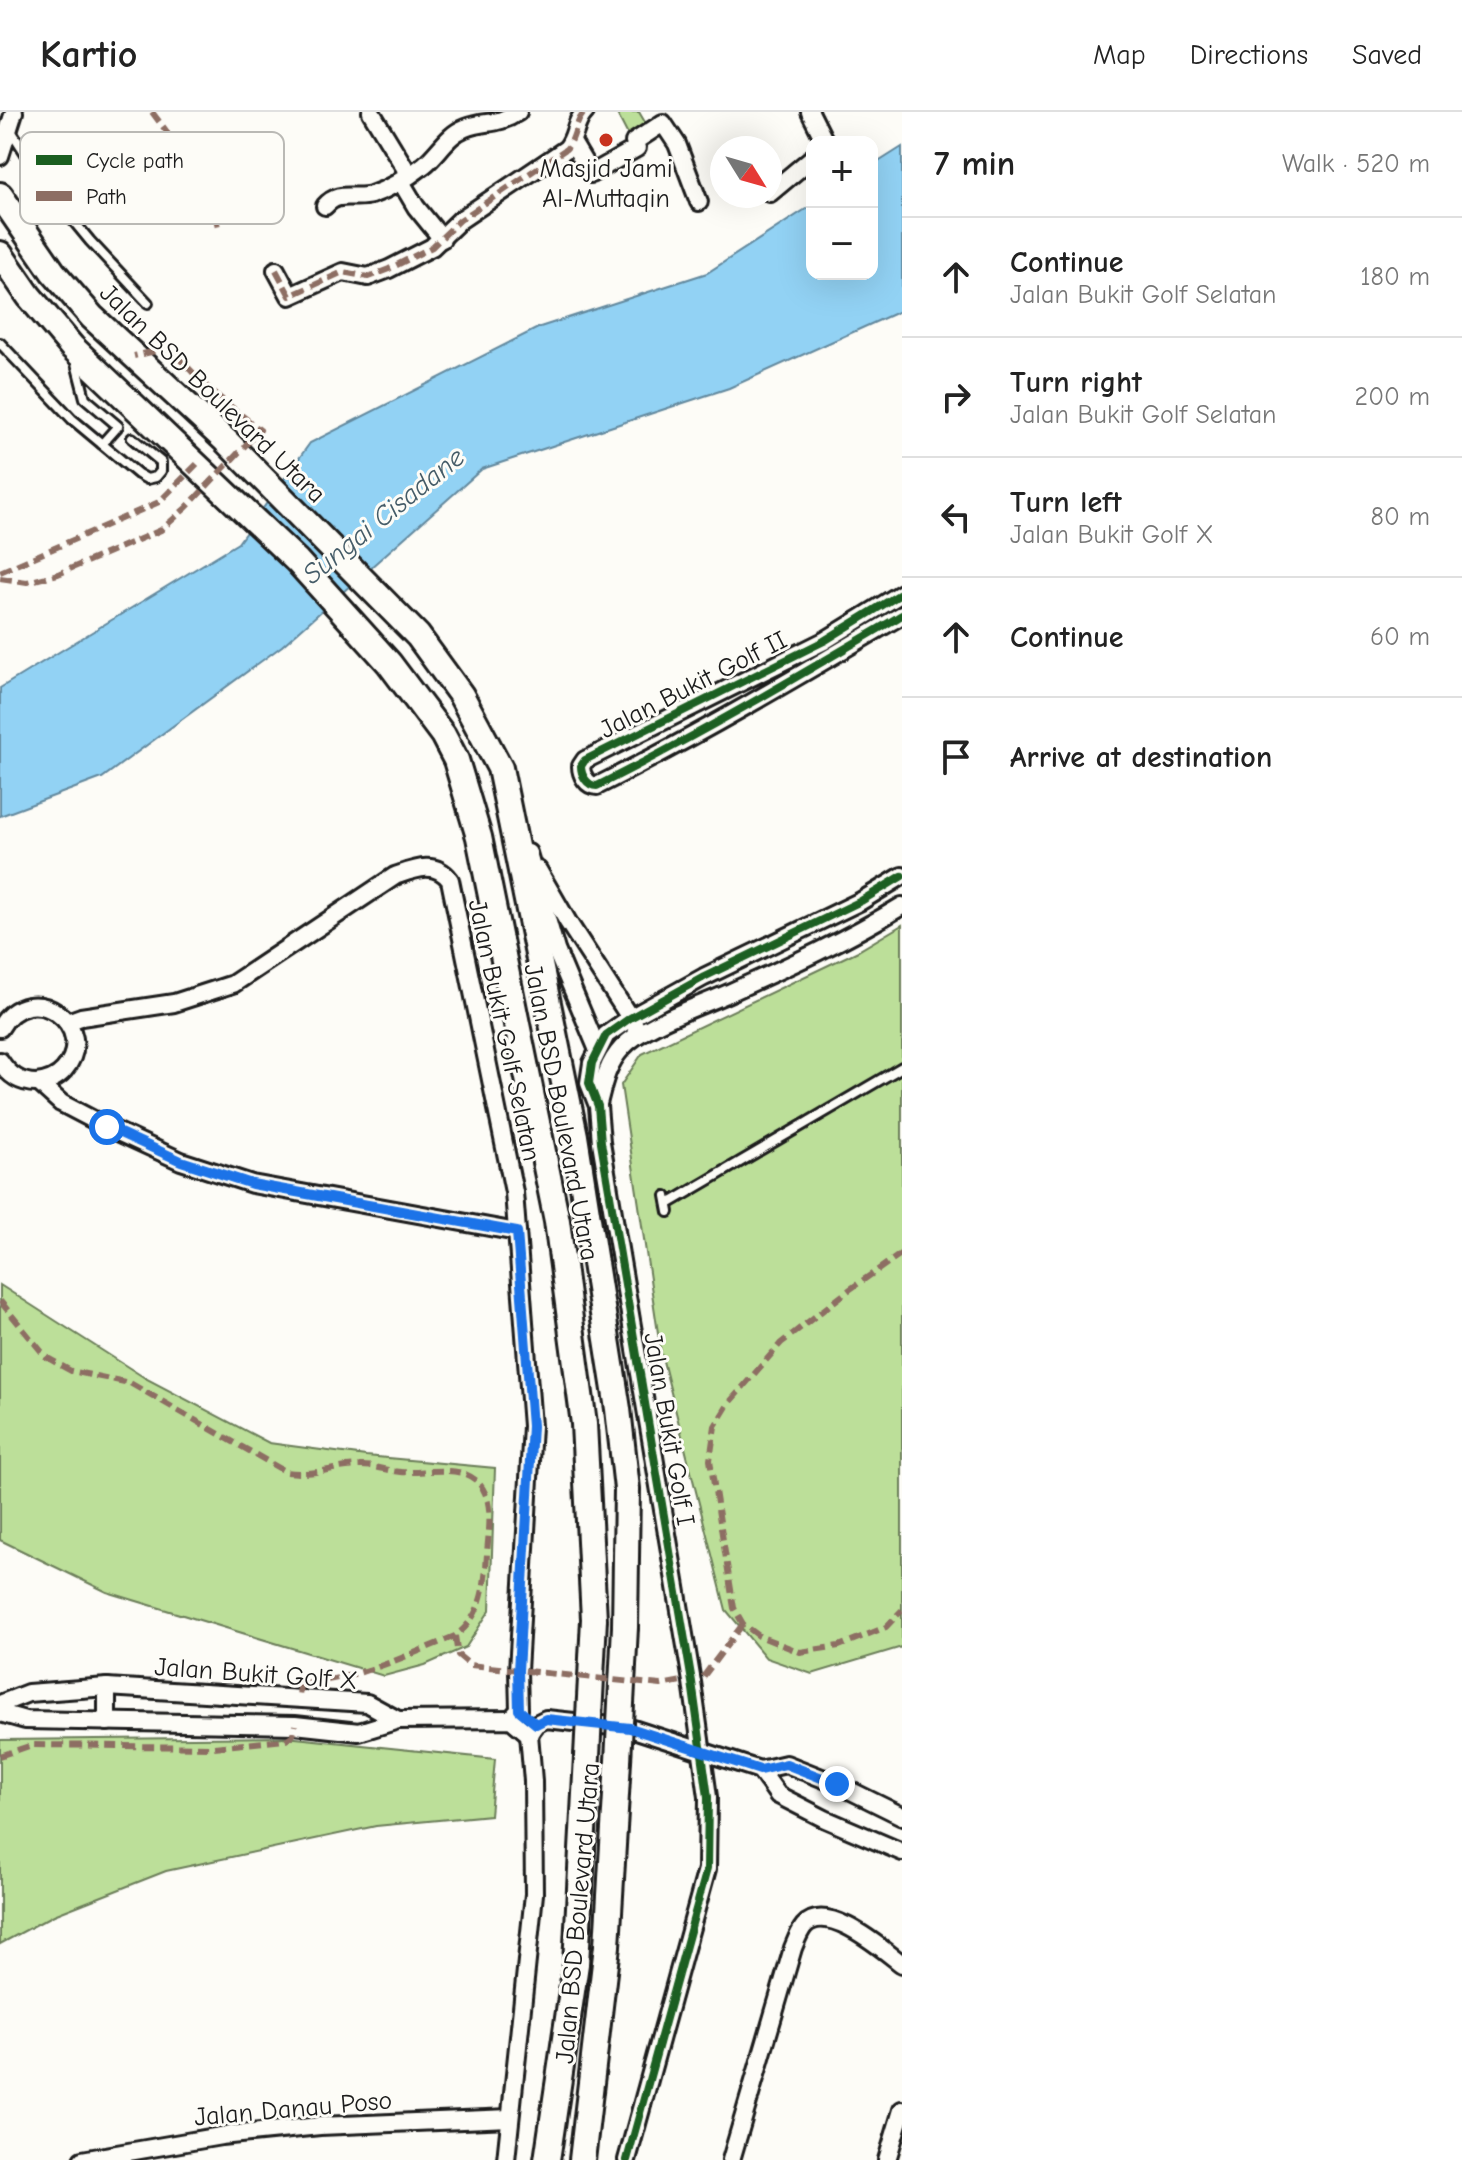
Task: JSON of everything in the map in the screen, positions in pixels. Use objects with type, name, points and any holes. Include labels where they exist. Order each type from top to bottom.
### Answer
[{"type":"main road","name":"Jalan BSD Boulevard Utara","points":[[0,195],[53,272],[92,317],[225,440],[418,636],[461,695],[500,768],[575,1136],[618,1409],[627,1489],[625,1627],[607,1946],[582,2160]]},
{"type":"main road","name":"Jalan BSD Boulevard Utara","points":[[0,254],[38,309],[72,347],[297,561],[389,663],[443,735],[456,760],[479,837],[557,1221],[584,1424],[594,1619],[576,1964],[547,2160]]},
{"type":"street","points":[[0,156],[14,112]]},
{"type":"street","points":[[371,112],[405,168],[403,179],[416,207],[442,239]]},
{"type":"street","points":[[325,206],[342,195],[370,195],[403,179],[425,164],[448,139],[466,128],[504,122],[518,112]]},
{"type":"street","points":[[276,270],[290,296],[343,272],[368,277],[389,269],[442,239],[460,220],[572,142],[578,120],[585,112]]},
{"type":"street","points":[[810,112],[822,136]]},
{"type":"street","points":[[572,142],[591,174],[637,148],[634,142],[663,123],[677,144],[699,202]]},
{"type":"street","points":[[782,183],[806,163]]},
{"type":"street","name":"Jalan Bukit Golf II","points":[[902,593],[824,641],[585,760],[581,766],[584,777],[597,786],[626,772],[738,712],[902,615]]},
{"type":"street","points":[[500,768],[556,950],[597,1048]]},
{"type":"street","points":[[530,859],[640,1033]]},
{"type":"street","name":"Jalan Bukit Golf Selatan","points":[[67,1022],[92,1015],[174,1003],[233,984],[395,876],[420,867],[440,870],[450,880],[514,1192],[532,1426],[515,1714]]},
{"type":"street","points":[[597,1048],[606,1035],[630,1018],[704,977],[861,901],[902,876]]},
{"type":"street","name":"Jalan Bukit Golf I","points":[[598,1106],[608,1066],[622,1047],[640,1033],[845,937],[902,906]]},
{"type":"street","points":[[0,1028],[13,1012],[29,1005],[55,1010],[67,1022],[74,1041],[70,1060],[58,1076],[39,1083]]},
{"type":"street","name":"Jalan Bukit Golf I","points":[[597,1048],[589,1083],[598,1106],[601,1142],[692,1682],[708,1797],[707,1869],[627,2160]]},
{"type":"street","points":[[0,1061],[14,1077],[39,1083],[61,1103],[181,1161],[252,1184],[517,1232]]},
{"type":"street","points":[[107,1687],[107,1722]]},
{"type":"street","name":"Jalan Bukit Golf X","points":[[0,1704],[28,1693],[107,1687],[367,1703],[398,1720]]},
{"type":"street","points":[[295,1725],[299,1698]]},
{"type":"street","name":"Jalan Bukit Golf X","points":[[0,1713],[25,1720],[295,1725],[359,1732],[398,1720],[515,1714]]},
{"type":"street","points":[[506,2160],[534,1894],[532,1729],[515,1714]]},
{"type":"street","points":[[532,1729],[546,1719],[630,1728],[760,1770],[786,1764],[837,1784],[902,1816]]},
{"type":"street","points":[[760,1770],[778,1795],[902,1852]]},
{"type":"street","points":[[731,2160],[793,1948],[804,1926],[812,1920],[828,1919],[844,1923],[902,1964]]},
{"type":"street","points":[[887,2160],[902,2110]]},
{"type":"street","name":"Jalan Danau Poso","points":[[82,2160],[221,2136],[320,2126],[510,2118]]},
{"type":"lane","points":[[10,129],[20,145]]},
{"type":"lane","points":[[76,224],[148,303]]},
{"type":"lane","points":[[0,343],[72,419],[138,474],[147,479],[156,477],[161,471],[161,462],[132,438]]},
{"type":"lane","points":[[72,347],[85,398],[118,426],[102,444]]},
{"type":"lane","points":[[668,1204],[902,1067]]},
{"type":"green space","points":[[616,112],[639,112],[649,129],[631,141]]},
{"type":"green space","points":[[902,925],[902,1647],[812,1674],[766,1658],[726,1610],[661,1353],[621,1085],[642,1054],[858,951]]},
{"type":"green space","points":[[0,1285],[145,1378],[269,1443],[495,1468],[490,1610],[466,1647],[425,1665],[384,1676],[107,1592],[0,1540]]},
{"type":"green space","points":[[286,1737],[495,1759],[490,1815],[376,1826],[166,1871],[54,1915],[0,1944],[0,1740]]},
{"type":"water","name":"Sungai Cisadane","points":[[902,147],[902,310],[729,388],[482,469],[282,646],[102,778],[0,816],[0,688],[238,543],[310,443],[540,327],[707,273],[806,209],[806,280],[878,280],[878,162]]},
{"type":"marked path","points":[[152,112],[167,132]]},
{"type":"marked path","points":[[276,270],[290,296],[343,272],[368,277],[389,269],[432,247],[460,220],[566,149],[585,112]]},
{"type":"marked path","points":[[0,578],[27,582],[58,574],[161,530],[260,430],[209,389],[169,348],[134,356]]},
{"type":"marked path","points":[[0,572],[159,502],[197,464]]},
{"type":"marked path","points":[[902,1253],[781,1343],[729,1403],[715,1426],[710,1460],[734,1608],[743,1624],[759,1636],[800,1652],[839,1646],[886,1627],[902,1610]]},
{"type":"marked path","points":[[0,1301],[46,1357],[71,1371],[130,1383],[286,1472],[307,1473],[364,1466],[401,1472],[459,1472],[478,1483],[489,1507],[489,1523],[483,1589],[471,1620],[455,1636],[379,1666],[341,1677],[300,1683],[299,1698]]},
{"type":"marked path","points":[[455,1636],[458,1655],[470,1665],[661,1685],[703,1677],[743,1624]]},
{"type":"marked path","points":[[0,1756],[32,1745],[213,1747],[286,1740],[293,1735],[295,1725]]},
{"type":"cycle path","points":[[902,593],[824,641],[585,760],[581,766],[583,776],[590,784],[597,786],[713,725],[902,615]]},
{"type":"cycle path","points":[[627,2160],[707,1869],[708,1797],[692,1682],[601,1142],[598,1106],[589,1083],[592,1063],[606,1035],[630,1018],[704,977],[861,901],[902,876]]},
{"type":"place","name":"Masjid Jami Al-Muttaqin","points":[[606,140]]},
{"type":"route","points":[[107,1127],[181,1161],[252,1184],[517,1232],[532,1426],[518,1671],[519,1710],[536,1724],[546,1719],[630,1728],[760,1770],[786,1764],[837,1784]]}]
